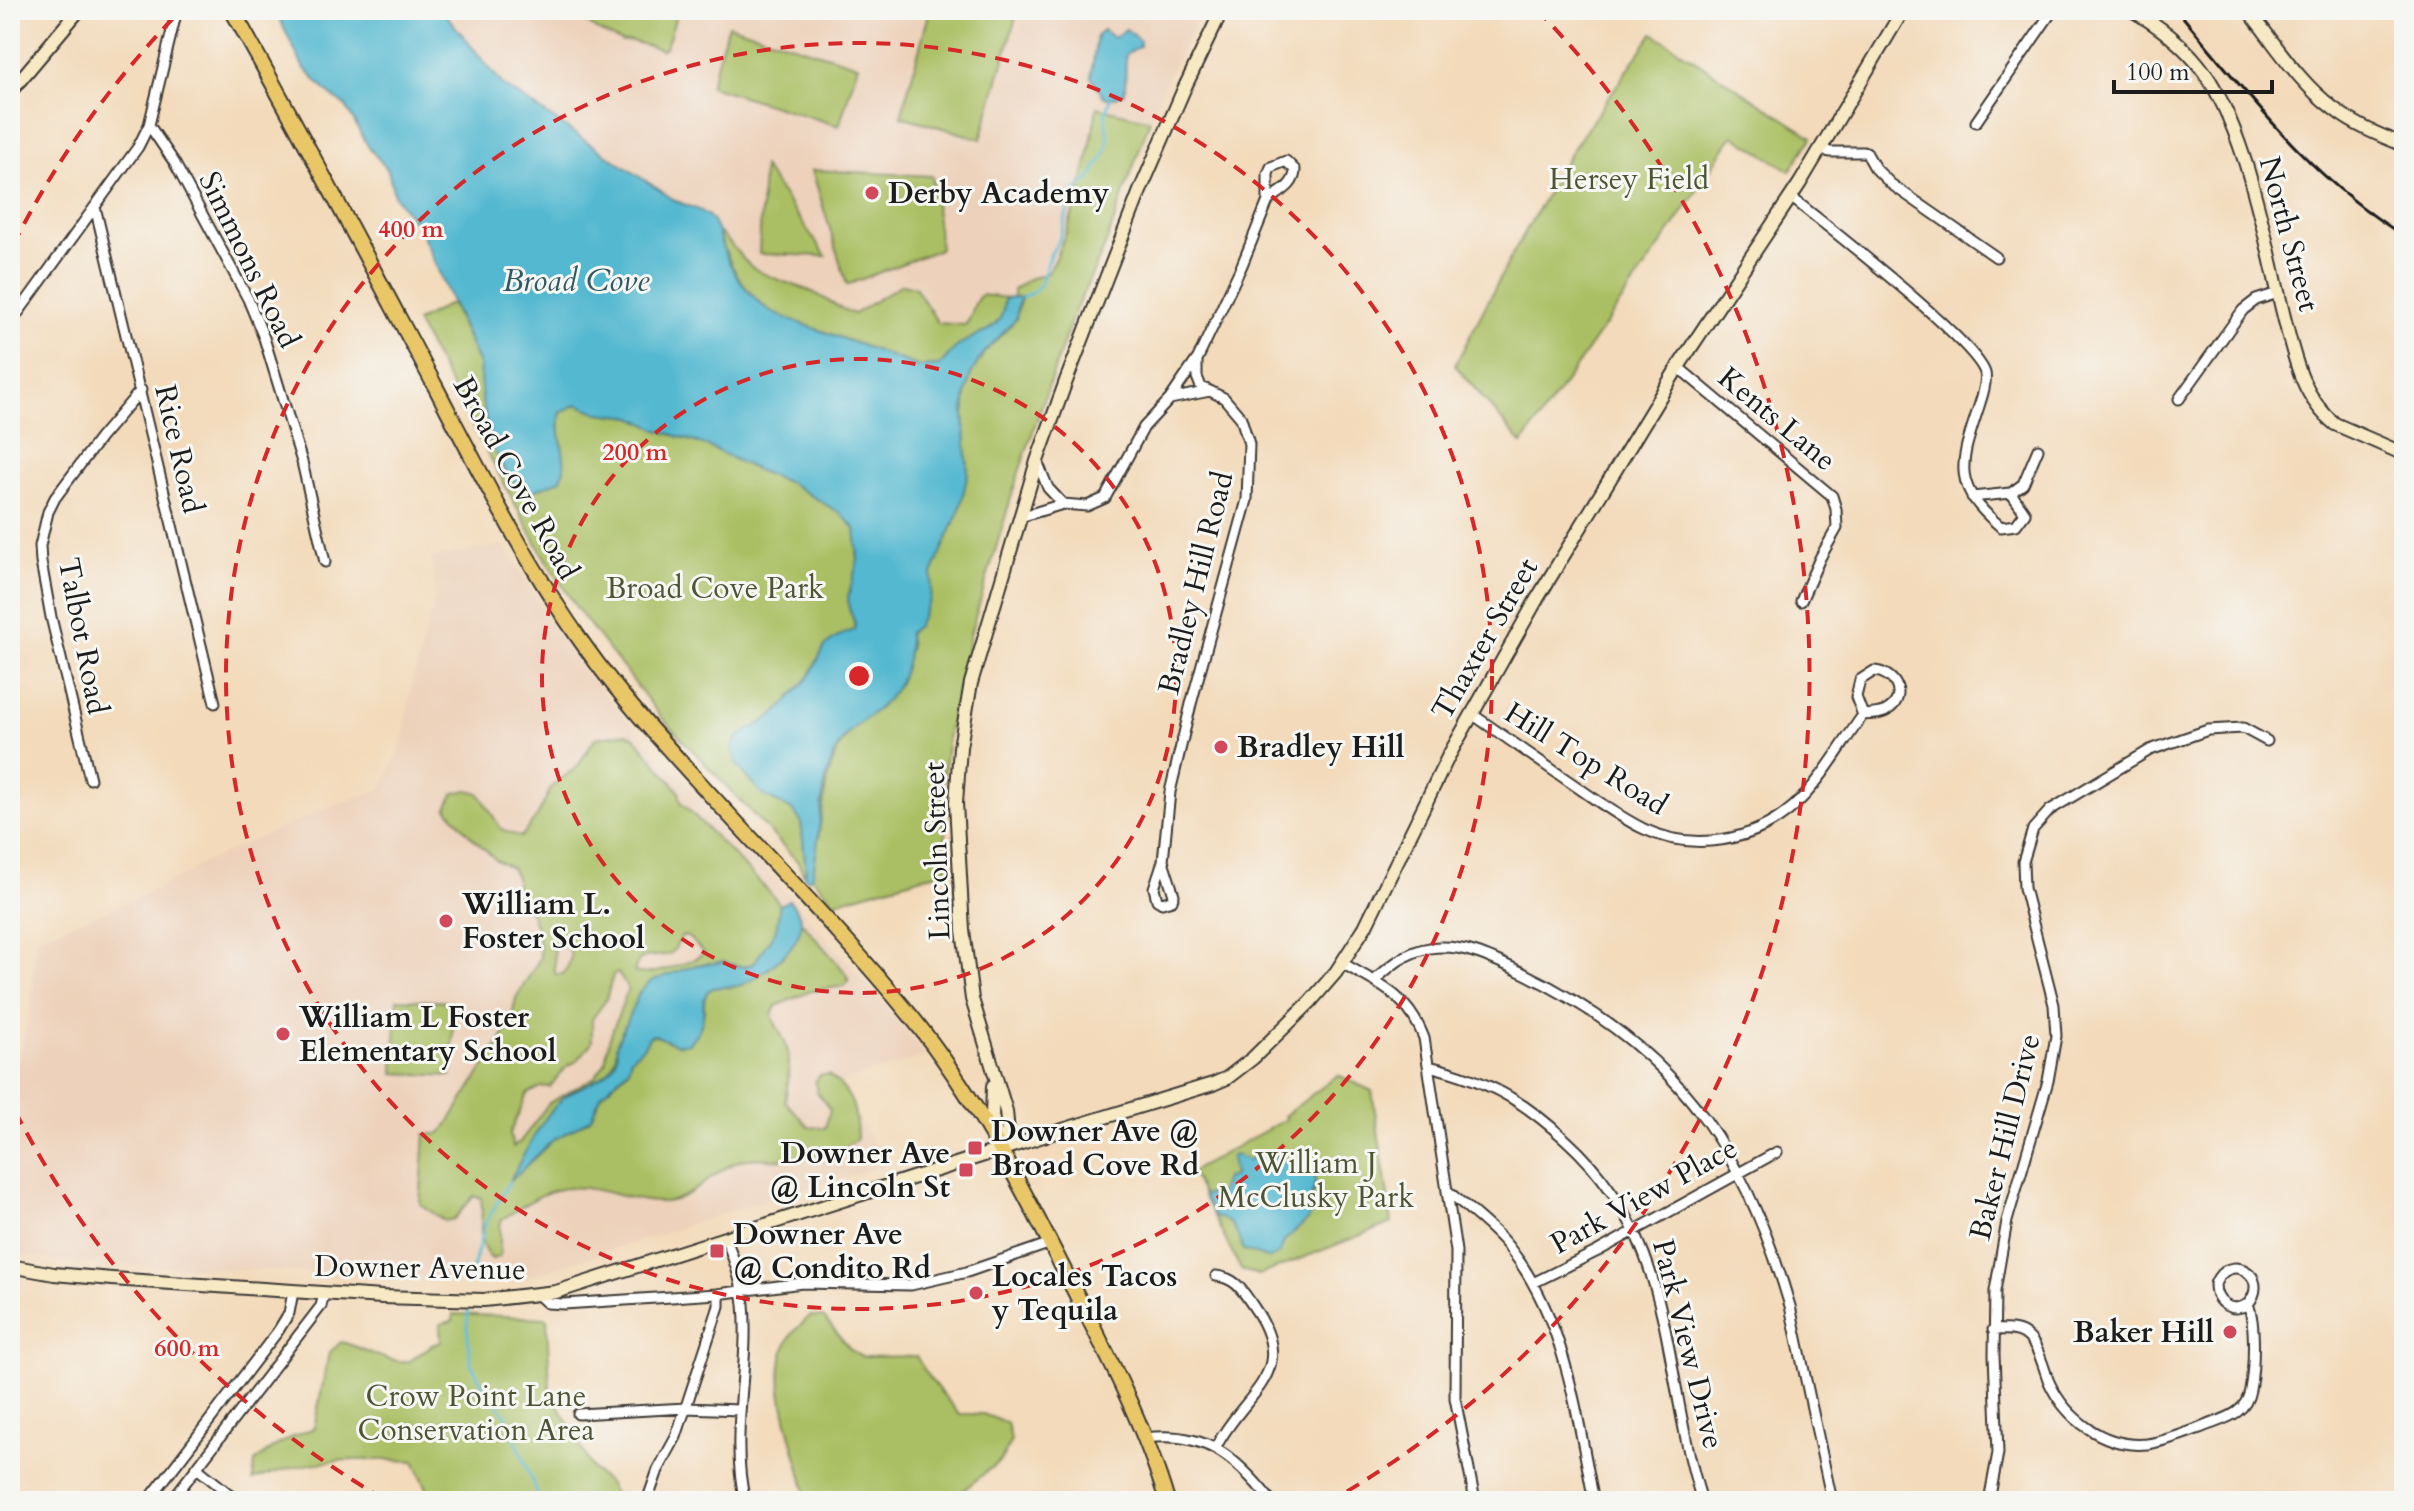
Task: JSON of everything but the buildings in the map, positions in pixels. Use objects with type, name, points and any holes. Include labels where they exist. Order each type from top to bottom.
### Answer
[{"type":"main road","name":"Broad Cove Road","points":[[232,10],[472,460],[531,565],[584,645],[607,678],[676,758],[910,1015],[962,1087],[1000,1149]]},
{"type":"main road","points":[[1000,1149],[1125,1389],[1167,1501]]},
{"type":"street","points":[[10,92],[79,10]]},
{"type":"street","points":[[10,324],[138,147],[149,125],[177,10]]},
{"type":"street","name":"Thaxter Street","points":[[1000,1149],[1171,1099],[1227,1078],[1277,1035],[1342,963],[1365,927],[1448,757],[1537,599],[1678,367],[1791,197],[1903,10]]},
{"type":"street","points":[[1976,122],[2053,10]]},
{"type":"street","name":"North Street","points":[[2132,10],[2179,44],[2199,65],[2224,108],[2240,150],[2293,355],[2314,402],[2327,418],[2345,430],[2404,454]]},
{"type":"street","points":[[2248,10],[2311,89],[2332,108],[2371,132],[2404,145]]},
{"type":"street","name":"Lincoln Street","points":[[1000,1149],[1008,1132],[1006,1111],[972,999],[966,965],[957,829],[958,774],[971,683],[1037,461],[1140,191],[1219,11]]},
{"type":"street","name":"Simmons Road","points":[[149,125],[174,162],[248,299],[264,338],[302,462],[325,562]]},
{"type":"street","points":[[1821,147],[1829,152],[1866,152],[1875,168],[1891,184],[1996,257]]},
{"type":"street","points":[[1791,197],[1912,297],[1977,357],[1986,375],[1983,396],[1963,452],[1963,471],[1972,497],[1984,513],[2001,527],[2016,525],[2025,513],[2011,493]]},
{"type":"street","points":[[1020,517],[1063,504],[1087,506],[1105,498],[1144,427],[1170,399],[1198,358],[1268,201]]},
{"type":"street","name":"Rice Road","points":[[95,207],[215,703]]},
{"type":"street","points":[[2179,399],[2243,310],[2256,300],[2278,293]]},
{"type":"street","points":[[1198,358],[1197,377],[1201,387],[1210,391]]},
{"type":"street","name":"Kents Lane","points":[[1678,367],[1832,496],[1837,528],[1801,601]]},
{"type":"street","name":"Talbot Road","points":[[90,779],[51,617],[40,546],[55,498],[141,390]]},
{"type":"street","points":[[1170,399],[1210,391]]},
{"type":"street","name":"Bradley Hill Road","points":[[1163,861],[1174,769],[1248,490],[1250,461],[1247,432],[1234,407],[1210,391]]},
{"type":"street","points":[[1972,497],[2011,493],[2023,484],[2038,449]]},
{"type":"street","points":[[1037,461],[1048,488],[1063,504]]},
{"type":"street","name":"Hill Top Road","points":[[1472,714],[1616,813],[1646,830],[1692,841],[1735,837],[1777,819],[1807,793],[1863,715],[1882,713],[1896,702],[1896,682],[1890,675],[1874,671],[1860,680],[1856,697],[1863,715]]},
{"type":"street","name":"Baker Hill Drive","points":[[1990,1499],[1999,1440],[1993,1330],[1995,1291],[2007,1221],[2048,1081],[2056,1036],[2051,989],[2027,908],[2023,862],[2033,829],[2050,810],[2150,750],[2208,730],[2243,728],[2267,741]]},
{"type":"street","points":[[1374,981],[1405,957],[1433,947],[1476,953],[1548,985],[1619,1031],[1663,1070],[1704,1118],[1737,1173],[1767,1239],[1790,1306],[1832,1501]]},
{"type":"street","points":[[1342,963],[1391,991],[1408,1005],[1424,1038],[1456,1251],[1455,1398],[1475,1501]]},
{"type":"street","name":"Park View Drive","points":[[1429,1066],[1491,1085],[1536,1115],[1577,1150],[1619,1200],[1648,1262],[1658,1297],[1702,1501]]},
{"type":"street","name":"Downer Avenue","points":[[10,1266],[54,1274],[324,1294],[484,1300],[538,1295],[581,1285],[1000,1149]]},
{"type":"street","name":"Park View Place","points":[[1533,1283],[1598,1251],[1777,1152]]},
{"type":"street","points":[[1448,1191],[1507,1243],[1545,1303],[1562,1354],[1594,1501]]},
{"type":"street","points":[[726,1239],[742,1291],[745,1326],[740,1410],[740,1477],[745,1501]]},
{"type":"street","points":[[538,1295],[547,1303],[564,1304],[719,1294],[812,1283],[924,1283],[967,1272],[1051,1243]]},
{"type":"street","points":[[1993,1330],[2012,1330],[2027,1336],[2059,1400],[2084,1426],[2116,1442],[2148,1444],[2233,1416],[2247,1401],[2251,1382],[2252,1319],[2248,1304],[2256,1289],[2249,1273],[2235,1267],[2223,1271],[2215,1284],[2217,1298],[2227,1307],[2237,1309],[2248,1304]]},
{"type":"street","points":[[1216,1276],[1226,1277],[1237,1284],[1268,1329],[1274,1351],[1268,1372],[1216,1447]]},
{"type":"street","points":[[148,1501],[278,1331],[289,1313],[293,1292]]},
{"type":"street","points":[[171,1501],[321,1306],[324,1294]]},
{"type":"street","points":[[647,1501],[653,1481],[676,1437],[719,1306],[719,1294]]},
{"type":"street","points":[[578,1414],[686,1408],[740,1410]]},
{"type":"street","points":[[1145,1438],[1180,1436],[1216,1447],[1249,1474],[1271,1501]]},
{"type":"street","points":[[197,1468],[238,1501]]},
{"type":"street","points":[[1990,1499],[2005,1501]]},
{"type":"shaded area","name":"Derby Academy","points":[[442,10],[1191,10],[1201,13],[1167,78],[1150,120],[1097,107],[1089,165],[1065,239],[1048,273],[1029,279],[1014,290],[1013,298],[1008,298],[939,366],[759,304],[707,214],[676,201],[504,86]]},
{"type":"shaded area","name":"William L. Foster School","points":[[504,545],[557,632],[609,700],[794,900],[928,1055],[837,1084],[887,1165],[728,1212],[515,1281],[62,1262],[10,1252],[10,1094],[31,1008],[36,938],[124,904],[190,872],[198,865],[326,808],[381,789],[403,742],[409,697],[435,596],[432,558]]},
{"type":"green space","points":[[580,10],[678,10],[666,47],[662,50],[631,41],[622,42],[596,30],[581,18]]},
{"type":"green space","points":[[930,10],[1018,10],[981,139],[901,116]]},
{"type":"green space","points":[[728,25],[858,65],[839,126],[710,86]]},
{"type":"green space","name":"Hersey Field","points":[[1653,33],[1812,137],[1790,171],[1733,135],[1674,226],[1522,444],[1455,365],[1513,253],[1570,153]]},
{"type":"green space","name":"Broad Cove Park","points":[[1097,107],[1150,120],[1105,246],[1073,315],[1017,478],[971,631],[948,733],[942,796],[948,870],[834,902],[812,877],[827,781],[837,750],[858,721],[872,714],[910,647],[908,633],[930,600],[932,574],[959,509],[968,473],[964,414],[971,374],[983,354],[1016,319],[1021,297],[1013,298],[1013,290],[1029,279],[1048,273],[1058,253],[1080,192]]},
{"type":"green space","points":[[763,167],[826,256],[759,254]]},
{"type":"green space","points":[[812,170],[932,176],[940,249],[847,285]]},
{"type":"green space","points":[[718,232],[747,263],[759,271],[810,291],[854,314],[902,284],[915,287],[938,323],[965,325],[981,295],[1008,298],[994,326],[965,341],[939,366],[920,367],[773,313],[754,297],[739,277]]},
{"type":"green space","name":"Broad Cove Park","points":[[451,303],[479,364],[485,420],[499,461],[519,489],[527,493],[560,480],[564,464],[559,420],[561,412],[577,404],[599,413],[633,417],[658,430],[705,445],[790,483],[840,513],[855,528],[858,560],[848,597],[854,630],[825,646],[809,677],[776,714],[737,738],[737,765],[763,795],[791,809],[801,821],[806,870],[803,873],[798,862],[662,718],[578,610],[543,555],[416,322]]},
{"type":"green space","points":[[627,733],[635,737],[679,791],[681,802],[780,905],[776,930],[754,963],[744,967],[723,962],[696,965],[622,1031],[609,1071],[601,1079],[570,1093],[558,1103],[535,1135],[511,1180],[552,1141],[590,1119],[602,1094],[628,1070],[631,1058],[650,1036],[673,1043],[704,1012],[704,999],[708,991],[747,982],[768,969],[793,943],[801,921],[846,973],[849,982],[844,986],[811,991],[776,1006],[772,1015],[789,1061],[785,1101],[809,1127],[825,1128],[830,1110],[817,1092],[815,1082],[820,1075],[829,1075],[849,1096],[856,1119],[857,1139],[840,1149],[811,1157],[739,1161],[694,1191],[665,1202],[637,1200],[583,1188],[549,1192],[502,1219],[500,1256],[492,1259],[486,1253],[481,1238],[481,1198],[474,1196],[454,1219],[445,1221],[420,1204],[425,1134],[439,1134],[445,1129],[510,1025],[516,998],[540,958],[538,935],[531,913],[516,898],[516,877],[511,868],[496,860],[447,808],[454,793],[468,790],[479,793],[501,829],[521,837],[538,815],[552,786],[578,766],[595,738]],"holes":[[[682,936],[688,937],[704,953],[670,968],[649,973],[634,972],[645,957],[671,953]],[[560,945],[568,946],[570,950],[570,960],[563,974],[555,974],[554,948]],[[618,973],[628,989],[609,1040],[605,1063],[595,1077],[549,1103],[513,1147],[510,1133],[527,1094],[541,1087],[550,1087],[566,1067],[577,1061],[588,1048],[592,1041],[592,1019],[606,1000],[613,975]]]},
{"type":"green space","points":[[397,999],[454,1002],[451,1076],[394,1073]]},
{"type":"green space","name":"William J McClusky Park","points":[[1338,1075],[1372,1091],[1392,1223],[1259,1275],[1241,1270],[1191,1172],[1286,1119],[1284,1116]]},
{"type":"green space","name":"Crow Point Lane Conservation Area","points":[[453,1314],[547,1318],[550,1389],[593,1470],[607,1482],[619,1501],[433,1501],[414,1461],[332,1461],[294,1467],[253,1480],[255,1462],[262,1456],[314,1428],[329,1353],[341,1342],[384,1358],[410,1361],[441,1342],[440,1324],[453,1321]]},
{"type":"green space","points":[[810,1316],[824,1318],[851,1350],[863,1357],[916,1356],[930,1379],[959,1414],[983,1414],[1007,1423],[1011,1440],[1002,1459],[950,1501],[807,1501],[786,1416],[780,1372],[783,1352],[792,1334]]},
{"type":"water","name":"Broad Cove","points":[[275,10],[442,10],[504,86],[676,201],[710,217],[739,279],[773,313],[920,367],[939,366],[965,341],[994,325],[1003,311],[1004,300],[1022,297],[1016,319],[983,354],[971,374],[964,414],[968,473],[960,509],[932,574],[930,600],[917,626],[908,633],[906,663],[899,682],[888,699],[847,735],[837,749],[826,779],[812,877],[804,877],[801,821],[791,809],[763,795],[737,765],[732,748],[737,738],[776,714],[809,677],[825,646],[854,630],[848,597],[858,560],[855,528],[840,513],[790,483],[705,445],[658,430],[633,417],[599,413],[577,404],[561,412],[559,421],[564,464],[560,480],[528,493],[519,489],[491,445],[482,401],[479,364],[421,231],[394,195],[388,170],[369,148],[346,107],[303,67]]},
{"type":"water","points":[[1126,29],[1140,41],[1140,46],[1126,54],[1125,93],[1110,99],[1104,97],[1091,76],[1097,35],[1103,30],[1114,38]]},
{"type":"water","points":[[789,900],[801,922],[795,942],[778,961],[738,986],[708,991],[701,1025],[689,1043],[675,1044],[655,1035],[650,1036],[631,1058],[628,1069],[602,1094],[590,1119],[552,1141],[509,1182],[533,1137],[555,1106],[571,1092],[599,1078],[613,1065],[617,1056],[616,1045],[639,993],[651,981],[696,965],[723,962],[744,967],[754,963],[776,930],[780,905]]},
{"type":"water","points":[[1263,1153],[1306,1162],[1315,1179],[1309,1219],[1284,1241],[1280,1253],[1270,1259],[1243,1250],[1234,1229],[1227,1221],[1214,1217],[1203,1195],[1220,1193],[1225,1178],[1234,1176],[1231,1157],[1235,1155],[1249,1160]]},
{"type":"waterway","points":[[1022,297],[1041,284],[1073,193],[1090,179],[1105,154],[1108,140],[1105,115],[1110,99]]},
{"type":"waterway","points":[[470,1279],[485,1224],[509,1182]]},
{"type":"waterway","points":[[468,1311],[471,1364],[487,1392],[506,1415],[540,1501]]},
{"type":"railway","points":[[2177,10],[2255,103],[2309,161],[2369,213],[2404,236]]},
{"type":"place","name":"Derby Academy","points":[[872,193]]},
{"type":"place","name":"Bradley Hill","points":[[1221,747]]},
{"type":"place","name":"William L. Foster School","points":[[446,921]]},
{"type":"place","name":"William L Foster Elementary School","points":[[283,1034]]},
{"type":"place","name":"Downer Ave @ Broad Cove Rd","points":[[975,1148]]},
{"type":"place","name":"Downer Ave @ Lincoln St","points":[[966,1170]]},
{"type":"place","name":"Downer Ave @ Condito Rd","points":[[717,1251]]},
{"type":"place","name":"Locales Tacos y Tequila","points":[[976,1293]]},
{"type":"place","name":"Baker Hill","points":[[2230,1332]]}]
